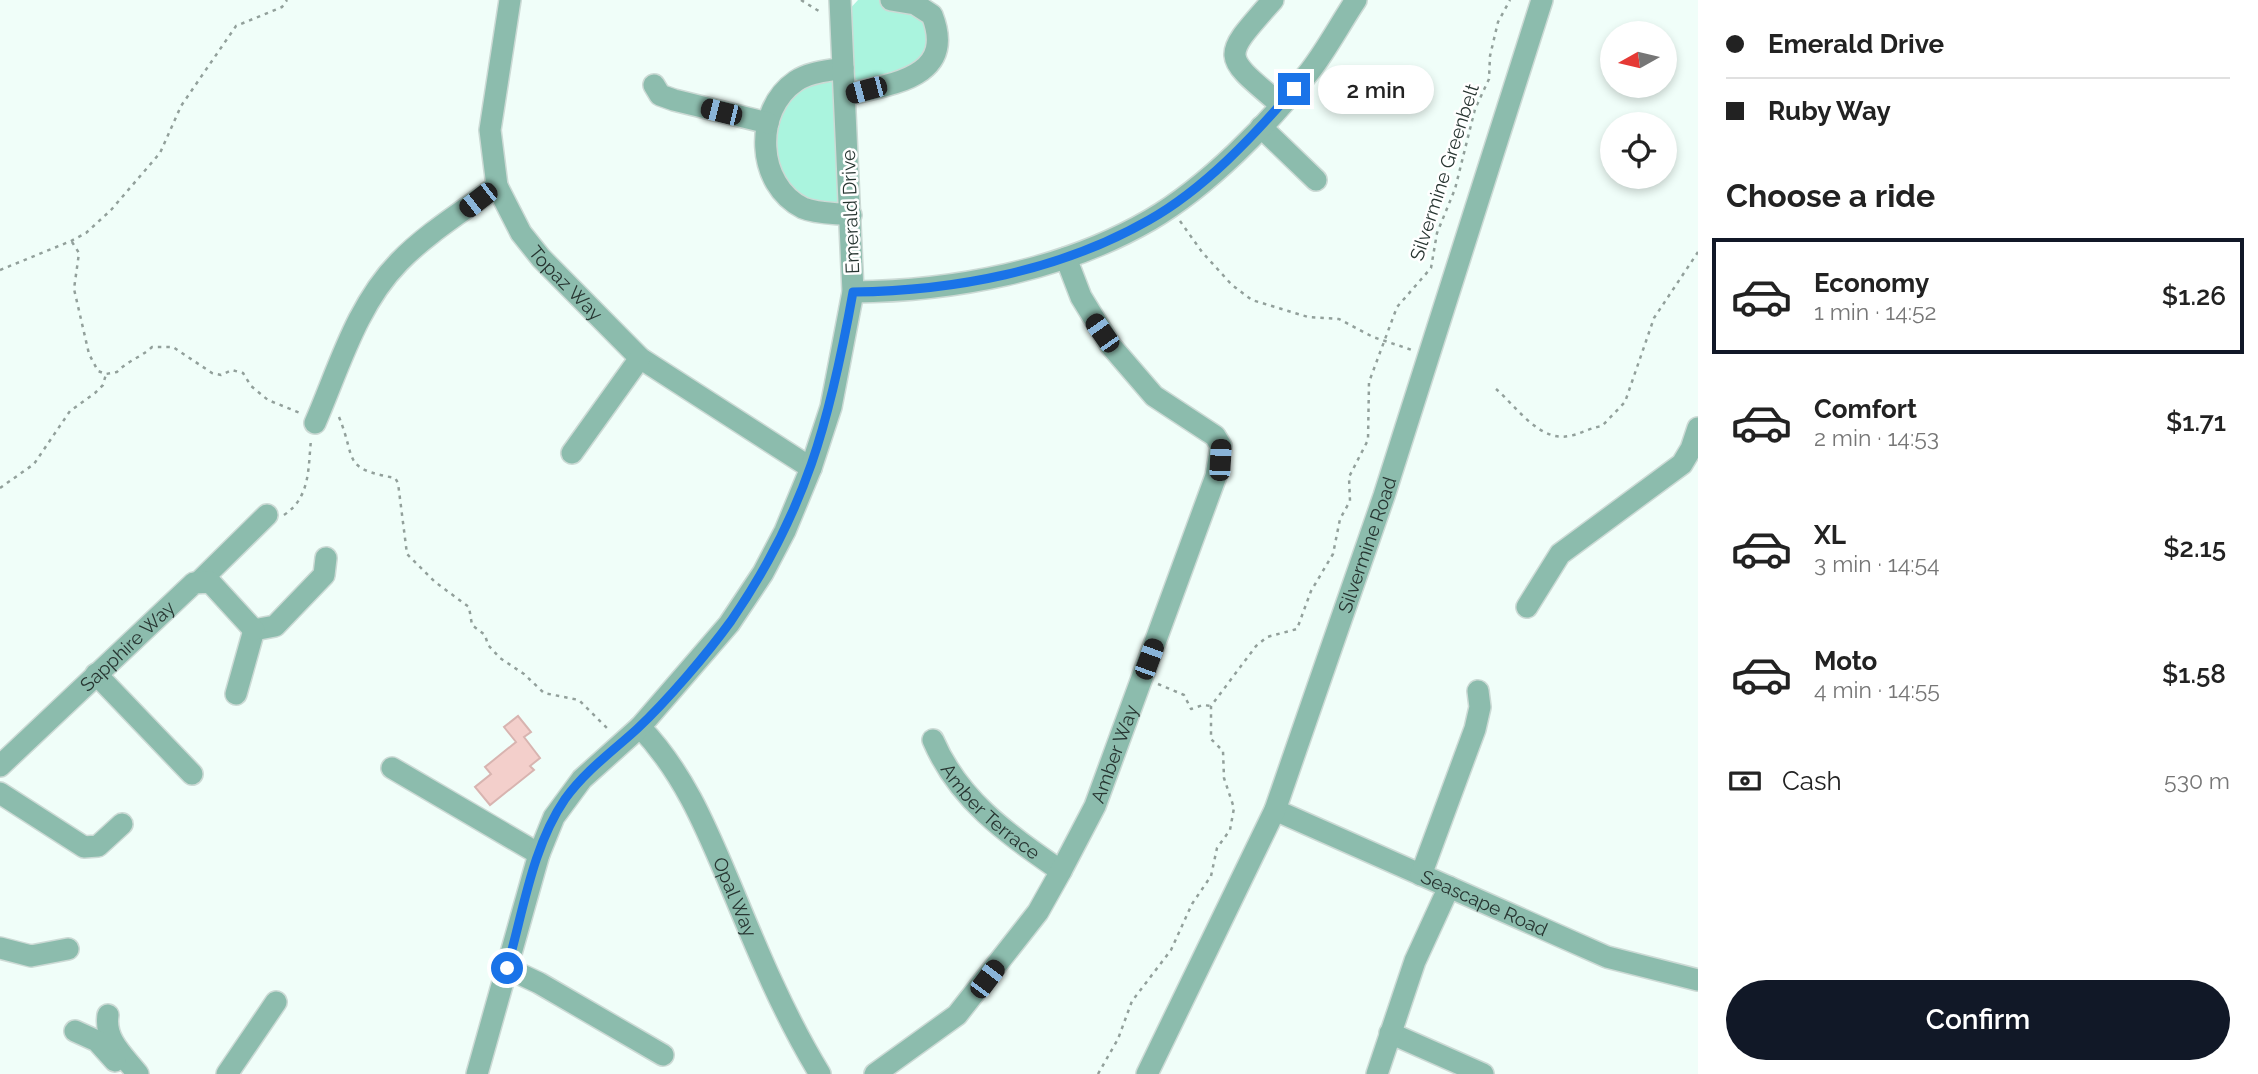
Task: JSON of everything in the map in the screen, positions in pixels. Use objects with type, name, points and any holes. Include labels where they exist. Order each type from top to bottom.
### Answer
[{"type":"street","name":"Topaz Way","points":[[510,0],[492,107],[491,148],[497,186],[514,222],[541,258],[640,358],[811,468]]},
{"type":"street","name":"Emerald Drive","points":[[477,1074],[539,854],[554,817],[566,797],[640,727],[729,624],[785,531],[811,468],[831,407],[853,292],[840,0]]},
{"type":"street","points":[[846,95],[917,75],[931,62],[938,42],[932,15],[915,4],[891,0]]},
{"type":"street","points":[[1273,0],[1236,42],[1233,51],[1240,70],[1281,105]]},
{"type":"street","name":"Silvermine Road","points":[[1147,1074],[1275,810],[1380,508],[1542,0]]},
{"type":"street","points":[[853,292],[919,290],[1066,258],[1149,220],[1171,206],[1261,127],[1328,48],[1348,3]]},
{"type":"street","points":[[843,68],[794,82],[774,107],[768,123],[765,157],[781,190],[794,202],[811,211],[851,215]]},
{"type":"street","points":[[654,85],[660,95],[674,100],[768,123]]},
{"type":"street","points":[[1261,127],[1316,180]]},
{"type":"street","points":[[317,417],[355,327],[386,277],[401,260],[497,186]]},
{"type":"street","name":"Amber Way","points":[[875,1074],[957,1015],[1038,912],[1061,872],[1095,806],[1216,476],[1221,446],[1206,429],[1154,396],[1111,346],[1080,297],[1066,258]]},
{"type":"street","points":[[572,453],[640,358]]},
{"type":"street","points":[[1527,607],[1560,554],[1682,464],[1691,449],[1698,428]]},
{"type":"street","name":"Sapphire Way","points":[[0,765],[268,515]]},
{"type":"street","points":[[254,630],[275,626],[324,575],[326,558]]},
{"type":"street","points":[[200,581],[210,582],[218,588],[254,630]]},
{"type":"street","points":[[236,694],[254,630]]},
{"type":"street","points":[[96,674],[192,774]]},
{"type":"street","points":[[1421,875],[1478,719],[1478,691]]},
{"type":"street","name":"Opal Way","points":[[640,727],[675,768],[694,801],[772,983],[820,1074]]},
{"type":"street","name":"Amber Terrace","points":[[933,740],[943,763],[974,804],[994,824],[1061,872]]},
{"type":"street","points":[[392,768],[539,854]]},
{"type":"street","points":[[0,793],[84,848],[98,846],[122,824]]},
{"type":"street","name":"Seascape Road","points":[[1275,810],[1607,957],[1698,980]]},
{"type":"street","points":[[1377,1074],[1415,961],[1449,887]]},
{"type":"street","points":[[0,948],[31,956],[68,949]]},
{"type":"street","points":[[507,968],[539,983],[663,1055]]},
{"type":"street","points":[[228,1074],[276,1002]]},
{"type":"street","points":[[108,1015],[111,1041],[138,1074]]},
{"type":"street","points":[[75,1031],[104,1046],[124,1074]]},
{"type":"street","points":[[1390,1033],[1483,1074]]},
{"type":"path","points":[[0,270],[86,233],[111,210],[160,153],[181,106],[236,26],[282,6],[287,0]]},
{"type":"path","points":[[801,0],[840,23]]},
{"type":"path","name":"Silvermine Greenbelt","points":[[1211,706],[1256,646],[1267,637],[1290,633],[1301,624],[1306,601],[1333,554],[1339,519],[1350,501],[1349,477],[1368,440],[1369,382],[1397,307],[1431,268],[1437,233],[1455,189],[1475,110],[1489,79],[1490,56],[1498,22],[1510,0]]},
{"type":"path","points":[[1171,206],[1193,242],[1232,285],[1252,300],[1308,317],[1339,319],[1428,356]]},
{"type":"path","points":[[71,241],[79,253],[74,289],[81,309],[82,333],[93,363],[106,374]]},
{"type":"path","points":[[1496,389],[1539,429],[1555,435],[1570,436],[1586,428],[1602,426],[1625,402],[1654,318],[1698,252]]},
{"type":"path","points":[[106,374],[117,372],[152,347],[173,348],[212,373],[221,374],[232,370],[243,373],[251,386],[268,400],[317,417],[339,416],[354,465],[362,471],[395,478],[398,483],[407,554],[435,582],[469,607],[472,625],[485,635],[488,645],[544,693],[579,700],[621,743]]},
{"type":"path","points":[[0,488],[34,464],[70,411],[103,385],[106,374]]},
{"type":"path","points":[[268,515],[285,515],[293,508],[303,491],[312,470],[310,449],[317,417]]},
{"type":"path","points":[[1098,1074],[1118,1039],[1132,1001],[1177,939],[1192,904],[1210,876],[1217,848],[1234,819],[1234,808],[1224,778],[1223,751],[1212,738],[1211,706],[1203,705],[1191,709],[1184,695],[1170,692],[1162,685],[1147,690],[1140,685]]},
{"type":"green space","points":[[858,0],[888,0],[932,17],[929,64],[869,82],[853,79],[846,13]]},
{"type":"green space","points":[[843,73],[848,213],[801,206],[779,173],[771,147],[776,120],[795,84]]},
{"type":"building","points":[[518,716],[531,732],[524,737],[540,758],[530,766],[534,770],[490,805],[475,787],[491,774],[485,767],[516,742],[504,727]]},
{"type":"route","points":[[507,968],[539,854],[554,817],[566,797],[613,749],[640,727],[729,624],[785,531],[800,499],[831,407],[853,292],[919,290],[963,283],[1066,258],[1109,240],[1178,202],[1261,127],[1294,89]]}]
